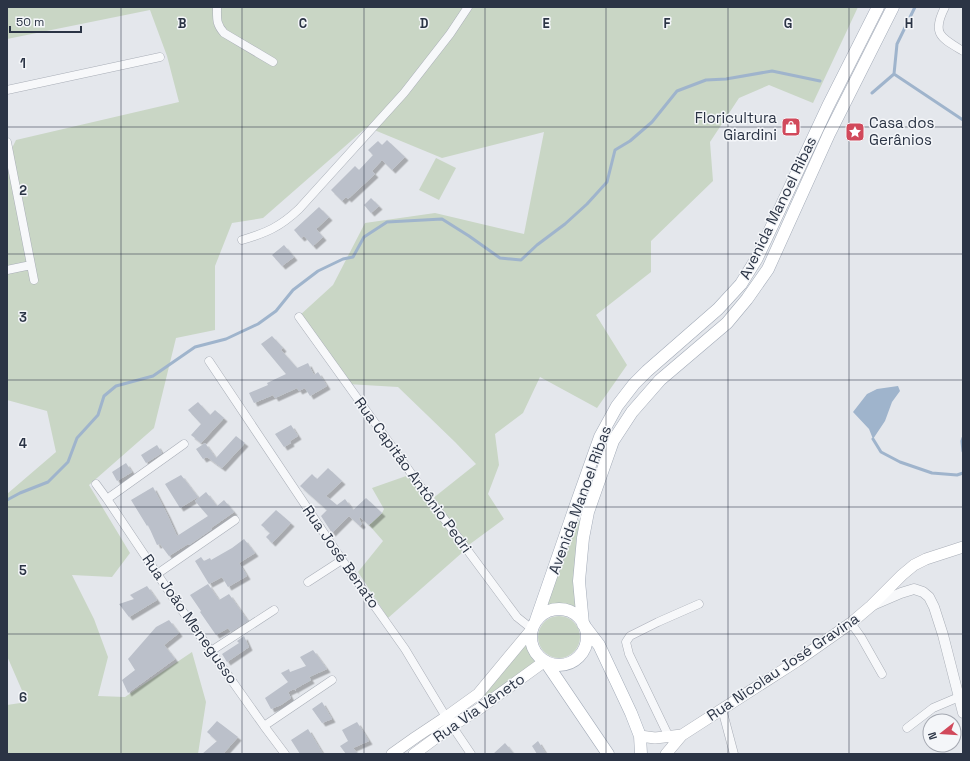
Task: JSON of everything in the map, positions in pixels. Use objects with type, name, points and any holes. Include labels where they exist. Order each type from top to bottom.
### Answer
[{"type":"main road","name":"Avenida Manoel Ribas","points":[[534,625],[600,437],[617,406],[634,384],[647,371],[718,309],[741,284],[757,258],[818,126],[878,7]]},
{"type":"main road","name":"Avenida Manoel Ribas","points":[[599,645],[583,624],[579,581],[580,563],[588,512],[613,441],[632,412],[660,380],[727,323],[747,299],[768,269],[829,134],[893,7]]},
{"type":"main road","points":[[828,106],[832,116],[837,119]]},
{"type":"main road","points":[[818,126],[826,128],[829,134]]},
{"type":"main road","name":"Rua Nicolau José Gravina","points":[[666,754],[682,735],[797,661],[851,623],[872,606],[902,574],[914,565],[926,559],[963,547]]},
{"type":"main road","name":"Avenida Manoel Ribas","points":[[580,597],[599,645],[631,713],[640,736],[641,754]]},
{"type":"main road","points":[[544,661],[562,665],[578,657],[583,650],[586,642],[586,633],[583,624],[570,612],[561,609],[551,610],[543,614],[534,625],[531,638],[533,647],[608,754]]},
{"type":"main road","name":"Rua Via Vêneto","points":[[414,754],[478,694],[534,625]]},
{"type":"main road","name":"Rua Via Vêneto","points":[[392,754],[416,737],[479,709],[544,661]]},
{"type":"main road","name":"Rua Nicolau José Gravina","points":[[640,736],[655,738],[682,735]]},
{"type":"street","points":[[217,7],[217,20],[219,27],[224,33],[273,62]]},
{"type":"street","points":[[242,240],[274,228],[288,219],[299,209],[404,93],[450,34],[468,7]]},
{"type":"street","points":[[945,7],[938,25],[940,34],[945,41],[963,51]]},
{"type":"street","points":[[7,90],[160,57]]},
{"type":"street","points":[[7,142],[34,280]]},
{"type":"street","points":[[7,270],[31,265]]},
{"type":"street","name":"Rua Capitão Antônio Pedri","points":[[298,317],[512,612],[517,618],[534,625]]},
{"type":"street","name":"Rua José Benato","points":[[208,361],[342,560],[405,649],[449,722],[471,754]]},
{"type":"street","points":[[107,499],[184,444]]},
{"type":"street","name":"Rua João Menegusso","points":[[96,484],[157,574],[285,754]]},
{"type":"street","points":[[157,574],[235,520]]},
{"type":"street","points":[[308,582],[342,560]]},
{"type":"street","points":[[872,606],[914,589],[923,592],[929,597],[934,607],[943,635],[963,713]]},
{"type":"street","points":[[669,737],[629,654],[626,642],[630,636],[699,604]]},
{"type":"street","points":[[212,651],[274,610]]},
{"type":"street","points":[[851,623],[861,637],[882,674]]},
{"type":"street","points":[[264,726],[332,680]]},
{"type":"street","points":[[907,728],[933,708],[959,697]]},
{"type":"street","points":[[722,708],[734,754]]},
{"type":"green space","points":[[7,7],[858,7],[813,103],[769,85],[739,98],[710,142],[713,181],[651,241],[651,272],[596,315],[627,365],[597,408],[540,377],[523,413],[495,434],[499,465],[488,494],[504,519],[466,547],[432,499],[476,464],[398,387],[347,384],[299,316],[333,285],[365,223],[435,213],[524,234],[544,132],[442,158],[367,127],[263,218],[232,223],[215,266],[215,330],[176,338],[154,428],[89,485],[130,553],[112,577],[72,575],[94,619],[108,657],[98,696],[125,697],[192,652],[206,702],[198,754],[7,754],[7,705],[27,702],[7,656],[7,494],[56,452],[47,411],[7,400],[7,158],[16,140],[179,102],[167,56],[150,10],[7,39]]},
{"type":"green space","points":[[436,158],[456,168],[439,200],[419,190]]},
{"type":"green space","points":[[409,475],[464,551],[388,618],[358,572],[383,541],[369,525],[382,513],[384,509],[372,488]]},
{"type":"green space","points":[[578,520],[581,524],[580,614],[571,607],[563,605],[543,609],[577,521]]},
{"type":"green space","points":[[555,616],[563,616],[571,619],[577,625],[580,637],[577,649],[571,655],[563,658],[555,658],[547,655],[541,649],[538,641],[538,633],[541,625],[547,619]]},
{"type":"green space","points":[[528,642],[539,663],[473,704]]},
{"type":"water","points":[[898,386],[900,391],[892,402],[885,421],[873,439],[869,429],[853,412],[867,394],[877,389]]},
{"type":"building","points":[[387,140],[405,157],[392,170],[382,160],[372,171],[375,174],[348,199],[346,197],[342,201],[331,190],[355,166],[359,170],[373,155],[368,150],[378,141],[382,145]]},
{"type":"building","points":[[371,198],[379,206],[371,213],[364,205]]},
{"type":"building","points":[[319,207],[329,217],[316,229],[323,237],[313,246],[304,236],[301,238],[294,230]]},
{"type":"building","points":[[284,245],[294,257],[282,266],[272,255]]},
{"type":"building","points":[[272,336],[283,348],[281,350],[297,368],[308,363],[314,375],[318,372],[327,386],[310,396],[305,388],[299,391],[297,388],[275,398],[273,395],[254,403],[249,393],[268,385],[267,383],[286,374],[261,344]]},
{"type":"building","points":[[198,402],[210,415],[215,410],[224,418],[201,443],[191,435],[201,424],[188,410]]},
{"type":"building","points":[[291,425],[298,436],[284,447],[275,434]]},
{"type":"building","points":[[236,436],[245,443],[222,468],[207,457],[203,459],[196,449],[205,443],[216,458]]},
{"type":"building","points":[[157,445],[162,453],[146,463],[141,455]]},
{"type":"building","points":[[126,463],[132,472],[117,481],[112,472]]},
{"type":"building","points":[[328,468],[342,481],[326,496],[337,505],[345,499],[353,510],[366,498],[382,513],[369,525],[360,517],[359,519],[362,524],[360,526],[349,516],[332,533],[321,516],[327,510],[300,486],[312,474],[317,479]]},
{"type":"building","points":[[181,475],[198,497],[180,508],[165,484]]},
{"type":"building","points":[[153,487],[177,536],[208,516],[195,501],[206,492],[217,506],[224,500],[234,512],[189,545],[188,544],[169,556],[160,544],[157,545],[148,525],[147,526],[131,500]]},
{"type":"building","points":[[276,510],[291,523],[272,543],[266,537],[270,533],[261,525]]},
{"type":"building","points":[[244,539],[255,553],[239,563],[247,576],[228,587],[222,577],[209,584],[195,561],[201,557],[204,561],[210,558],[211,560]]},
{"type":"building","points":[[208,584],[219,600],[229,594],[248,621],[231,632],[228,628],[216,635],[190,595]]},
{"type":"building","points":[[147,586],[157,600],[129,617],[119,604],[134,599],[130,595]]},
{"type":"building","points":[[169,620],[179,633],[164,645],[175,659],[128,693],[122,680],[135,670],[128,659],[156,627]]},
{"type":"building","points":[[244,636],[249,647],[227,662],[222,654],[239,643],[237,641]]},
{"type":"building","points":[[313,650],[327,669],[309,677],[311,680],[295,689],[296,691],[294,689],[288,692],[291,698],[281,705],[271,709],[265,698],[288,682],[281,673],[289,669],[290,672],[306,666],[300,657]]},
{"type":"building","points":[[322,702],[332,719],[322,723],[312,709]]},
{"type":"building","points":[[217,721],[238,737],[223,754],[202,754],[217,741],[207,732]]},
{"type":"building","points":[[357,722],[369,741],[353,748],[358,754],[346,754],[340,746],[348,741],[342,730]]},
{"type":"building","points":[[308,729],[323,754],[300,754],[291,740]]},
{"type":"building","points":[[538,741],[546,754],[537,754],[532,746]]},
{"type":"building","points":[[505,743],[514,754],[493,754]]},
{"type":"waterway","points":[[872,93],[894,74],[897,44],[915,7]]},
{"type":"waterway","points":[[7,500],[48,482],[68,462],[77,438],[98,415],[104,396],[116,386],[153,376],[195,347],[226,339],[258,324],[276,311],[293,290],[318,271],[343,259],[353,257],[364,237],[387,222],[442,219],[500,258],[521,260],[587,204],[607,182],[615,150],[630,141],[652,122],[677,91],[706,80],[726,79],[772,71],[820,81]]},
{"type":"waterway","points":[[894,74],[963,120]]},
{"type":"waterway","points":[[963,438],[963,451]]},
{"type":"waterway","points":[[873,439],[881,452],[900,462],[932,473],[957,475],[963,473]]},
{"type":"place","name":"Floricultura Giardini","points":[[791,127]]},
{"type":"place","name":"Casa dos Gerânios","points":[[855,132]]}]
